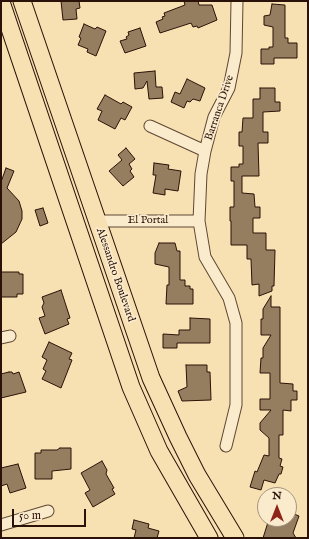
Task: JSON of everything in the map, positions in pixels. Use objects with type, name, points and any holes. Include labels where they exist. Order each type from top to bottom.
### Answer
[{"type":"main road","name":"Alessandro Boulevard","points":[[22,1],[151,378],[194,469],[235,538]]},
{"type":"main road","name":"Alessandro Boulevard","points":[[1,2],[131,387],[159,451],[209,538]]},
{"type":"street","name":"Barranca Drive","points":[[226,446],[236,405],[236,323],[229,298],[205,257],[199,221],[201,174],[206,151],[214,117],[229,88],[236,53],[237,1]]},
{"type":"street","points":[[150,126],[206,151]]},
{"type":"street","name":"El Portal","points":[[97,221],[199,221]]},
{"type":"street","points":[[1,525],[48,511]]},
{"type":"building","points":[[61,1],[79,1],[80,8],[76,9],[77,19],[63,20]]},
{"type":"building","points":[[184,1],[198,1],[199,5],[212,5],[217,20],[198,28],[197,26],[193,27],[191,23],[160,33],[156,22],[163,19],[162,17],[165,16],[164,13],[185,5]]},
{"type":"building","points":[[272,4],[285,5],[285,38],[288,38],[288,43],[297,43],[297,58],[274,58],[274,64],[261,64],[261,49],[269,49],[269,47],[273,47],[273,27],[264,25],[264,16],[270,15]]},
{"type":"building","points":[[84,24],[95,29],[97,27],[106,31],[96,56],[87,52],[88,49],[78,45],[81,38],[79,37]]},
{"type":"building","points":[[140,28],[146,46],[125,53],[120,41],[127,39],[126,37],[129,35],[128,32]]},
{"type":"building","points":[[155,71],[156,87],[162,87],[163,98],[149,99],[147,81],[143,88],[135,89],[134,73]]},
{"type":"building","points":[[187,79],[205,88],[200,101],[193,99],[190,102],[187,101],[184,108],[171,102],[175,92],[180,94]]},
{"type":"building","points":[[260,88],[275,88],[275,102],[280,102],[280,111],[263,112],[263,132],[268,132],[268,143],[258,143],[259,176],[242,176],[242,193],[254,194],[255,207],[260,207],[260,218],[253,218],[253,233],[266,233],[266,250],[275,250],[274,286],[272,286],[272,291],[259,296],[259,284],[252,285],[251,259],[247,259],[247,245],[231,245],[230,207],[234,207],[234,181],[231,181],[231,167],[239,167],[239,164],[243,164],[243,146],[239,146],[239,132],[242,132],[243,118],[253,118],[253,99],[260,99]]},
{"type":"building","points":[[105,95],[121,104],[123,102],[132,107],[125,120],[121,118],[115,129],[98,120],[102,111],[97,109]]},
{"type":"building","points":[[126,148],[135,159],[129,164],[132,169],[130,171],[134,177],[123,186],[109,171],[122,160],[118,155]]},
{"type":"building","points":[[154,163],[169,165],[168,169],[181,171],[178,191],[165,189],[165,195],[153,193],[156,175],[153,175]]},
{"type":"building","points":[[6,168],[14,171],[7,188],[19,201],[22,211],[22,219],[16,232],[1,244],[1,182]]},
{"type":"building","points":[[43,208],[48,223],[40,226],[35,210]]},
{"type":"building","points":[[159,243],[175,243],[177,251],[180,251],[180,280],[185,280],[185,286],[190,286],[190,289],[193,289],[193,304],[166,304],[167,285],[169,285],[169,267],[155,264],[155,253]]},
{"type":"building","points":[[1,272],[19,272],[19,274],[23,274],[23,294],[17,294],[17,297],[1,297]]},
{"type":"building","points":[[61,290],[70,318],[67,319],[69,324],[45,334],[39,318],[45,316],[42,307],[44,303],[42,297]]},
{"type":"building","points":[[271,296],[271,307],[280,307],[280,383],[293,384],[293,391],[297,391],[297,400],[291,400],[291,411],[283,410],[283,435],[279,435],[279,458],[282,459],[280,466],[283,467],[281,474],[279,474],[275,483],[264,480],[262,487],[257,487],[257,489],[250,487],[255,471],[257,472],[264,455],[269,456],[269,438],[260,430],[260,423],[271,410],[260,410],[260,399],[270,399],[270,373],[260,373],[263,348],[271,335],[261,335],[261,319],[263,319],[263,309]]},
{"type":"building","points":[[190,318],[210,319],[210,343],[177,343],[177,348],[163,348],[163,334],[179,335],[179,330],[190,330]]},
{"type":"building","points":[[49,342],[72,353],[69,359],[72,360],[61,388],[42,379],[46,371],[43,369],[47,360],[42,357]]},
{"type":"building","points":[[186,365],[207,365],[207,372],[210,372],[211,400],[182,401],[178,391],[187,387]]},
{"type":"building","points":[[12,372],[13,374],[19,372],[26,392],[1,398],[1,374]]},
{"type":"building","points":[[60,448],[71,448],[71,469],[52,471],[52,479],[35,479],[35,453],[41,453],[41,450],[57,450]]},
{"type":"building","points":[[102,461],[107,470],[106,474],[114,488],[112,489],[115,494],[93,507],[85,493],[90,490],[81,473]]},
{"type":"building","points":[[18,464],[26,488],[10,493],[7,484],[1,486],[1,468]]},
{"type":"building","points":[[134,520],[149,524],[148,528],[159,531],[157,538],[134,538],[136,530],[132,529]]},
{"type":"building","points":[[266,527],[295,527],[293,533],[296,538],[263,538]]}]
